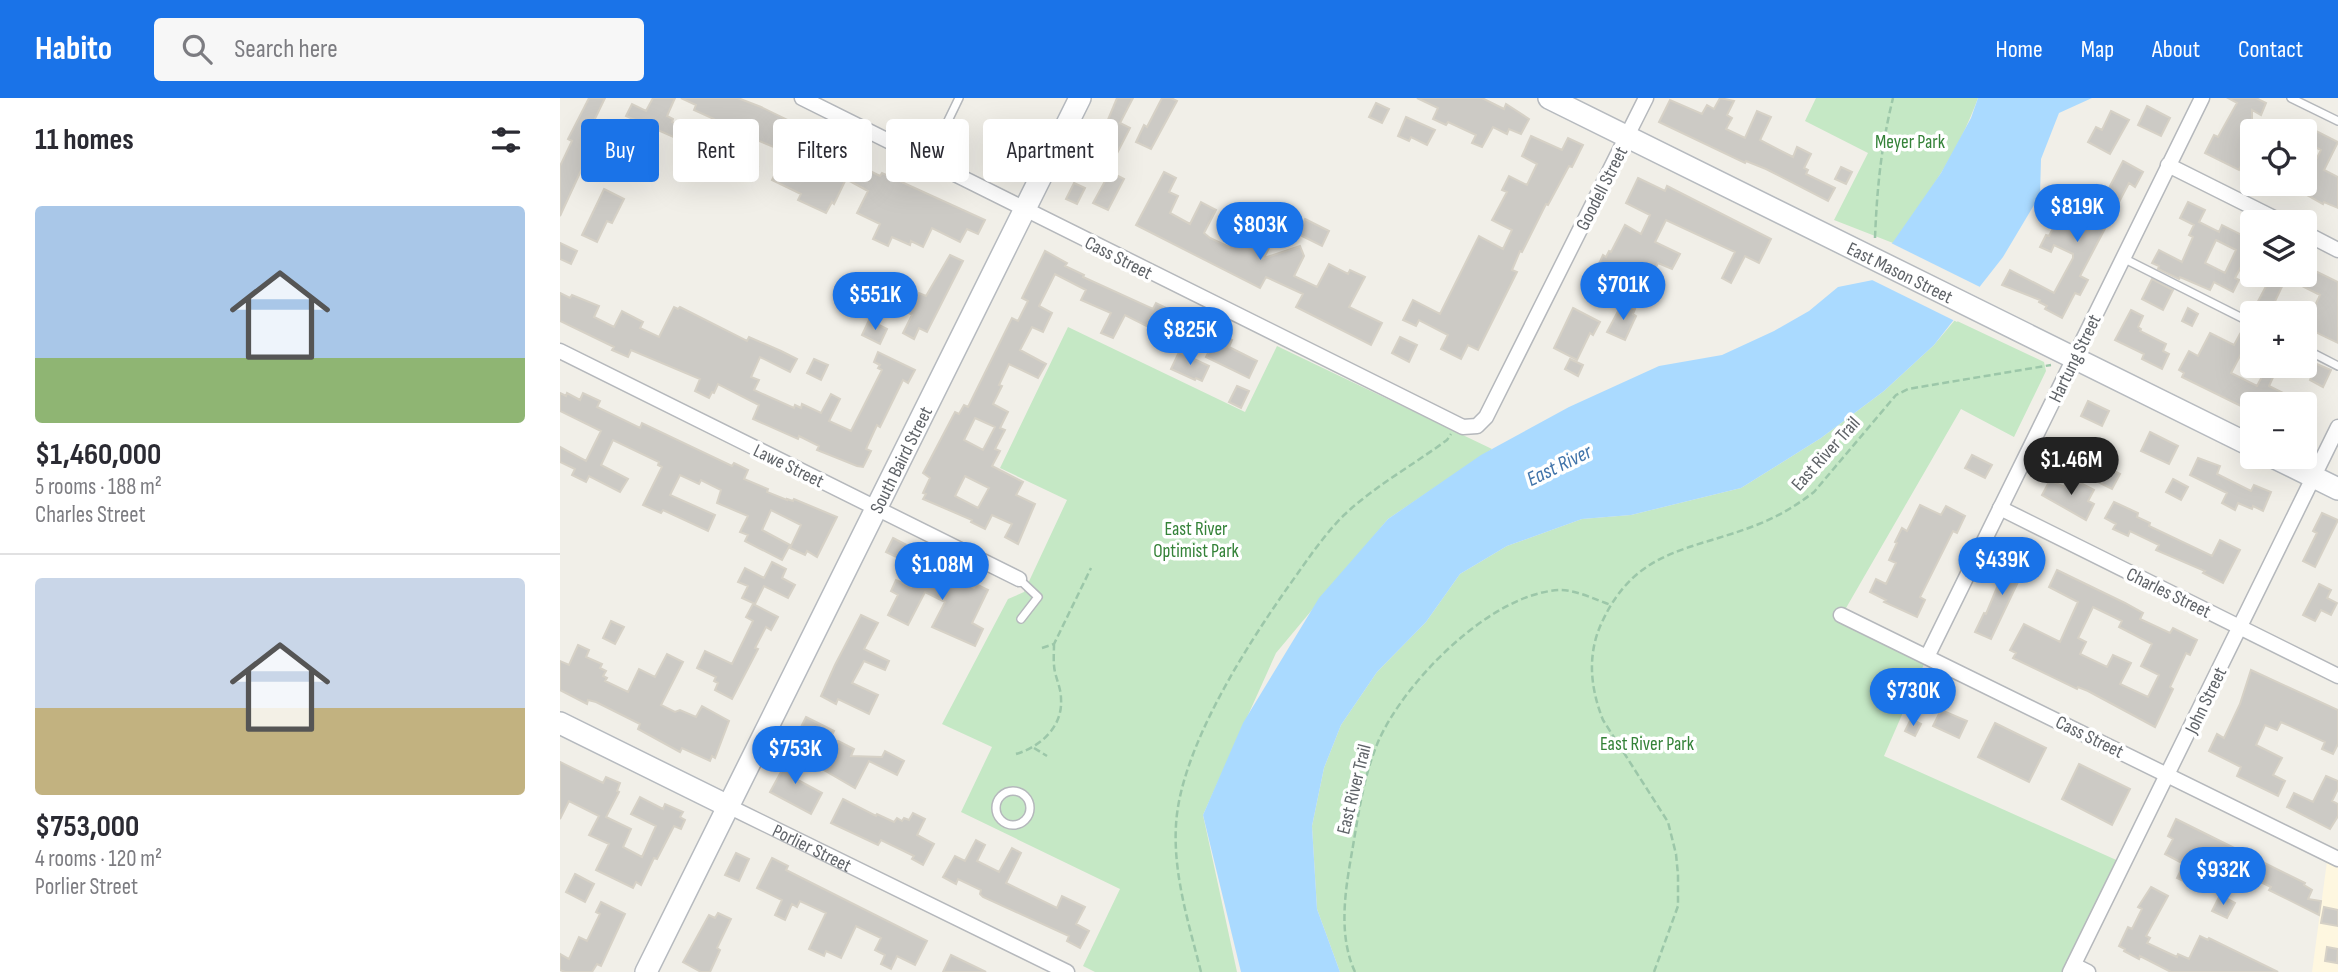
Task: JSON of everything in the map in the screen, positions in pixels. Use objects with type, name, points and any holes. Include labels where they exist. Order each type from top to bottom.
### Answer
[{"type":"street","name":"Cass Street","points":[[802,98],[886,139]]},
{"type":"street","name":"South Baird Street","points":[[646,972],[1080,98]]},
{"type":"street","name":"East Mason Street","points":[[1549,98],[2240,440]]},
{"type":"street","name":"Goodell Street","points":[[1476,426],[1486,417],[1646,98]]},
{"type":"street","name":"Hartung Street","points":[[1928,655],[2202,98]]},
{"type":"street","points":[[2168,166],[2258,210]]},
{"type":"street","name":"Cass Street","points":[[969,181],[1456,425],[1476,426]]},
{"type":"street","points":[[2317,239],[2338,250]]},
{"type":"street","name":"Lawe Street","points":[[560,351],[1019,579]]},
{"type":"street","name":"John Street","points":[[2072,968],[2338,427]]},
{"type":"street","points":[[2298,469],[2338,489]]},
{"type":"street","name":"Charles Street","points":[[2000,508],[2338,676]]},
{"type":"street","name":"Cass Street","points":[[1841,615],[1928,655],[2338,859]]},
{"type":"street","name":"Porlier Street","points":[[560,723],[1067,972]]},
{"type":"street","points":[[2072,968],[2088,972]]},
{"type":"lane","points":[[949,119],[959,98]]},
{"type":"lane","points":[[2291,98],[2338,121]]},
{"type":"lane","points":[[2123,258],[2240,317]]},
{"type":"lane","points":[[2317,355],[2338,366]]},
{"type":"lane","points":[[1019,579],[1038,597],[1021,619]]},
{"type":"lane","points":[[1016,792],[1028,801],[1027,816],[1019,823],[1008,824],[999,817],[996,806],[1001,796],[1006,793],[1016,792]]},
{"type":"path","points":[[1875,238],[1882,141],[1893,98]]},
{"type":"path","name":"East River Trail","points":[[1654,972],[1678,906],[1676,854],[1668,822],[1603,720],[1591,679],[1592,653],[1599,629],[1628,580],[1652,563],[1680,549],[1759,524],[1803,500],[1814,492],[1896,395],[1908,389],[2050,365],[2074,358]]},
{"type":"path","points":[[1201,972],[1182,895],[1176,825],[1186,771],[1209,719],[1269,613],[1330,530],[1370,495],[1447,440],[1456,425]]},
{"type":"path","points":[[1016,754],[1034,748],[1052,730],[1059,716],[1062,701],[1054,671],[1054,644],[1091,568]]},
{"type":"path","name":"East River Trail","points":[[1355,972],[1345,935],[1349,867],[1356,819],[1370,762],[1389,720],[1416,684],[1460,637],[1501,609],[1541,593],[1564,590],[1611,605]]},
{"type":"path","points":[[1063,609],[1069,613]]},
{"type":"path","points":[[1042,648],[1054,644]]},
{"type":"path","points":[[1034,748],[1047,756]]},
{"type":"shaded area","points":[[2328,854],[2338,859],[2338,972],[2312,972]]},
{"type":"green space","name":"Meyer Park","points":[[1816,98],[1978,98],[1951,155],[1893,243],[1834,220],[1868,153],[1805,121]]},
{"type":"green space","name":"East River Park","points":[[1955,320],[2044,362],[2046,371],[2014,437],[1961,409],[1842,615],[1928,655],[1884,756],[2123,863],[2070,972],[1340,972],[1317,909],[1312,826],[1324,768],[1341,725],[1377,672],[1426,622],[1460,574],[1507,546],[1582,519],[1631,515],[1741,488],[1821,438],[1884,391],[1934,345]]},
{"type":"green space","name":"East River Optimist Park","points":[[1068,327],[1245,412],[1277,346],[1492,449],[1388,519],[1276,653],[1203,815],[1237,972],[1095,972],[1083,966],[1120,889],[961,812],[992,747],[942,724],[1008,599],[1024,592],[1067,500],[1000,468]]},
{"type":"water","name":"East River","points":[[1978,98],[2092,98],[2059,113],[2041,159],[2040,195],[2003,257],[1934,345],[1884,391],[1821,438],[1741,488],[1631,515],[1582,519],[1507,546],[1460,574],[1426,622],[1377,672],[1341,725],[1324,768],[1312,826],[1317,909],[1340,972],[1241,972],[1203,815],[1243,723],[1319,598],[1388,519],[1481,455],[1569,407],[1659,366],[1722,355],[1809,311],[1838,287],[1873,280],[1877,260],[1893,242],[1941,173],[1971,118]]},
{"type":"pier","points":[[1889,242],[1980,287],[1973,302],[1957,322],[1868,278],[1882,249]]},
{"type":"building","points":[[589,98],[605,98],[595,119],[581,119],[581,171],[560,216],[560,166],[572,141],[568,139]]},
{"type":"building","points":[[653,98],[675,98],[667,116],[673,119],[673,137],[659,131],[659,119],[633,119],[626,116],[632,104],[646,111]]},
{"type":"building","points":[[681,98],[738,98],[786,119],[773,119],[773,147],[759,141],[759,119],[714,119],[694,110],[696,105]]},
{"type":"building","points":[[1117,98],[1133,98],[1120,123],[1130,128],[1118,152],[1118,119],[1108,119]]},
{"type":"building","points":[[1162,98],[1177,101],[1151,149],[1136,142]]},
{"type":"building","points":[[1417,98],[1482,98],[1504,109],[1506,104],[1529,119],[1521,134],[1509,129],[1507,134],[1493,127],[1482,147],[1472,143],[1476,135],[1448,122],[1446,125],[1433,119],[1438,108]]},
{"type":"building","points":[[1720,98],[1734,101],[1727,115],[1732,118],[1726,129],[1745,138],[1757,111],[1771,117],[1760,140],[1793,157],[1797,147],[1811,154],[1804,168],[1808,170],[1806,174],[1835,188],[1828,201],[1766,169],[1746,161],[1745,163],[1659,122],[1670,100],[1702,114],[1707,105],[1714,109]]},
{"type":"building","points":[[2228,98],[2256,98],[2266,103],[2261,115],[2252,110],[2252,119],[2240,119],[2239,170],[2205,153],[2214,135],[2218,137],[2237,103]]},
{"type":"building","points":[[1376,103],[1389,109],[1382,123],[1369,117]]},
{"type":"building","points":[[2147,106],[2170,118],[2161,136],[2138,125]]},
{"type":"building","points":[[2111,111],[2129,120],[2110,154],[2088,142],[2096,127],[2102,130]]},
{"type":"building","points":[[1406,117],[1435,130],[1427,145],[1411,137],[1409,141],[1398,136]]},
{"type":"building","points":[[2317,132],[2338,142],[2324,170],[2338,177],[2338,208],[2309,196],[2317,196],[2317,158],[2321,150],[2317,148]]},
{"type":"building","points":[[1531,136],[1562,150],[1568,138],[1583,145],[1572,167],[1569,166],[1548,205],[1546,204],[1522,252],[1520,251],[1512,270],[1517,272],[1478,350],[1468,345],[1461,359],[1441,349],[1448,335],[1419,320],[1416,326],[1403,320],[1413,300],[1440,314],[1479,236],[1503,249],[1512,230],[1492,220],[1507,192],[1502,190],[1509,176],[1527,185],[1537,164],[1522,156]]},
{"type":"building","points":[[2123,161],[2143,172],[2135,187],[2129,183],[2080,276],[2088,280],[2080,295],[2075,293],[2062,318],[2045,309],[2047,306],[2039,302],[2040,300],[2002,285],[2010,270],[2054,293],[2073,254],[2054,245],[2051,252],[2040,247],[2046,235],[2049,236],[2062,211],[2088,224],[2098,205],[2089,201],[2097,185],[2108,190]]},
{"type":"building","points":[[1841,167],[1852,172],[1846,184],[1835,179]]},
{"type":"building","points":[[872,172],[880,176],[882,173],[886,175],[886,182],[902,182],[985,220],[978,234],[967,229],[960,242],[932,228],[923,247],[892,237],[888,246],[873,239],[880,224],[857,213],[868,191],[852,182],[872,182]]},
{"type":"building","points":[[1164,172],[1176,178],[1169,192],[1178,196],[1170,213],[1190,224],[1201,202],[1216,210],[1204,233],[1210,238],[1229,247],[1242,222],[1261,231],[1263,227],[1276,234],[1264,258],[1300,246],[1304,256],[1294,276],[1317,287],[1329,264],[1348,274],[1350,270],[1365,277],[1349,307],[1382,323],[1371,345],[1296,307],[1303,294],[1266,277],[1260,288],[1136,225]]},
{"type":"building","points":[[1118,176],[1124,179],[1108,210],[1093,203],[1105,182],[1118,182]]},
{"type":"building","points":[[1638,178],[1665,191],[1667,186],[1771,239],[1759,263],[1745,256],[1731,283],[1722,278],[1735,252],[1666,220],[1655,242],[1680,254],[1672,269],[1658,263],[1649,281],[1629,272],[1626,278],[1620,275],[1606,300],[1587,290],[1603,255],[1606,257],[1609,251],[1611,252],[1625,225],[1641,234],[1650,215],[1626,203]]},
{"type":"building","points":[[776,182],[845,182],[834,204],[832,202],[826,213],[798,200],[801,194]]},
{"type":"building","points":[[1074,183],[1085,188],[1077,204],[1066,199]]},
{"type":"building","points":[[604,189],[624,199],[612,223],[607,221],[597,242],[582,235]]},
{"type":"building","points":[[2188,202],[2205,210],[2199,222],[2219,232],[2222,225],[2240,234],[2240,269],[2235,278],[2239,280],[2233,292],[2214,282],[2210,290],[2180,277],[2179,279],[2158,269],[2159,266],[2152,263],[2159,250],[2182,262],[2193,237],[2189,235],[2194,225],[2180,218]],"holes":[[[2216,240],[2236,250],[2225,273],[2205,263]]]},
{"type":"building","points":[[1305,219],[1329,231],[1322,246],[1298,234]]},
{"type":"building","points":[[560,243],[577,251],[571,264],[560,259]]},
{"type":"building","points":[[1045,251],[1067,263],[1065,266],[1084,275],[1083,277],[1153,309],[1156,303],[1197,323],[1186,346],[1125,315],[1113,338],[1101,333],[1111,313],[1081,300],[1086,290],[1055,274],[1039,306],[1052,313],[1043,332],[1032,327],[1020,350],[1046,364],[1038,378],[1009,364],[993,404],[1008,412],[1000,428],[1005,430],[995,449],[1000,451],[992,466],[1023,482],[1016,495],[1035,504],[1018,544],[1005,537],[1012,524],[992,515],[985,529],[971,522],[972,520],[923,499],[930,478],[923,473],[955,412],[959,414],[964,405],[968,407],[1012,318],[1018,321],[1028,301],[1022,298]],"holes":[[[975,418],[995,427],[983,450],[964,440]],[[965,476],[989,488],[978,508],[955,496]]]},
{"type":"building","points":[[950,255],[963,261],[927,332],[919,328],[914,339],[903,333],[912,315],[909,313],[919,293],[926,296]]},
{"type":"building","points":[[2317,272],[2338,282],[2338,343],[2317,333],[2317,301],[2320,295],[2304,287],[2317,287]]},
{"type":"building","points":[[2152,279],[2173,290],[2163,310],[2142,299]]},
{"type":"building","points":[[2266,287],[2282,287],[2275,301],[2258,301]]},
{"type":"building","points":[[560,293],[599,306],[594,317],[614,327],[622,311],[643,322],[640,328],[659,337],[674,307],[680,307],[747,341],[749,337],[781,351],[797,359],[790,372],[760,357],[751,377],[759,380],[754,390],[794,408],[795,405],[801,408],[802,404],[821,413],[831,394],[840,399],[829,421],[851,431],[882,370],[878,368],[880,365],[874,362],[878,352],[915,370],[908,383],[903,380],[880,427],[877,425],[866,449],[871,451],[863,467],[857,466],[817,450],[819,446],[799,436],[798,439],[753,419],[759,405],[718,384],[709,398],[695,391],[700,379],[631,350],[628,357],[612,350],[614,347],[560,321]]},
{"type":"building","points":[[1623,302],[1635,309],[1633,314],[1636,316],[1625,340],[1607,332]]},
{"type":"building","points":[[1573,308],[1600,322],[1593,335],[1590,333],[1577,360],[1554,348]]},
{"type":"building","points":[[2188,308],[2198,314],[2192,326],[2182,321]]},
{"type":"building","points":[[2131,310],[2143,316],[2138,327],[2140,331],[2166,344],[2163,351],[2169,354],[2162,369],[2142,359],[2144,354],[2115,340]]},
{"type":"building","points":[[869,320],[887,329],[880,344],[862,335]]},
{"type":"building","points":[[1218,333],[1232,340],[1229,347],[1257,361],[1249,378],[1206,357]]},
{"type":"building","points":[[2210,333],[2234,345],[2240,334],[2240,356],[2231,373],[2257,386],[2261,378],[2273,378],[2269,386],[2281,392],[2240,392],[2240,406],[2182,377],[2184,373],[2179,370],[2189,351],[2198,356]]},
{"type":"building","points":[[1400,337],[1417,345],[1409,362],[1392,353]]},
{"type":"building","points":[[1179,352],[1209,366],[1202,381],[1171,369]]},
{"type":"building","points":[[814,359],[828,365],[821,380],[807,373]]},
{"type":"building","points":[[1570,359],[1583,365],[1578,376],[1565,369]]},
{"type":"building","points":[[2317,364],[2331,370],[2323,387],[2310,380],[2317,378]]},
{"type":"building","points":[[1237,386],[1249,391],[1241,408],[1229,402]]},
{"type":"building","points":[[560,393],[566,396],[567,393],[580,400],[583,393],[600,401],[597,407],[640,428],[642,423],[732,466],[734,463],[748,470],[744,479],[768,489],[767,492],[787,500],[794,499],[837,517],[817,557],[807,551],[805,555],[790,548],[801,525],[771,510],[762,530],[790,545],[782,560],[745,541],[748,535],[740,532],[748,516],[717,503],[721,490],[701,480],[699,484],[680,475],[670,495],[715,515],[708,531],[663,510],[661,513],[643,505],[662,467],[658,465],[659,462],[613,440],[601,465],[628,479],[620,492],[589,476],[586,482],[572,475],[575,469],[560,462],[560,447],[586,461],[601,431],[560,411]]},
{"type":"building","points":[[2088,401],[2109,411],[2102,426],[2081,416]]},
{"type":"building","points":[[2150,432],[2178,446],[2169,464],[2141,451]]},
{"type":"building","points":[[1972,455],[1992,465],[1985,478],[1965,468]]},
{"type":"building","points":[[2198,458],[2220,466],[2217,474],[2251,491],[2254,485],[2271,492],[2263,511],[2238,503],[2235,510],[2222,503],[2227,493],[2190,475]]},
{"type":"building","points":[[2097,462],[2120,474],[2112,489],[2090,478]]},
{"type":"building","points":[[2069,477],[2094,490],[2088,501],[2094,504],[2086,520],[2042,495],[2050,480],[2064,487]]},
{"type":"building","points":[[2173,479],[2188,487],[2181,500],[2166,492]]},
{"type":"building","points":[[2114,502],[2138,513],[2137,517],[2150,523],[2149,526],[2212,556],[2220,540],[2240,550],[2223,583],[2203,573],[2205,571],[2156,550],[2159,545],[2130,531],[2128,536],[2113,529],[2116,524],[2105,518]]},
{"type":"building","points":[[1920,505],[1941,515],[1946,506],[1965,516],[1957,533],[1953,531],[1920,597],[1925,600],[1917,617],[1884,602],[1886,600],[1870,592],[1876,579],[1886,584],[1896,563],[1889,560],[1897,543],[1895,542],[1902,528],[1907,531]]},
{"type":"building","points":[[2322,513],[2338,520],[2315,567],[2303,561],[2317,533],[2313,531]]},
{"type":"building","points":[[893,538],[922,553],[915,566],[886,552]]},
{"type":"building","points":[[2015,554],[2028,561],[1991,639],[1975,632]]},
{"type":"building","points":[[924,561],[974,588],[976,584],[988,590],[972,623],[983,629],[975,646],[932,627],[945,602],[925,592],[908,625],[888,615],[898,595],[891,591],[896,580],[911,587]]},
{"type":"building","points":[[772,562],[786,569],[782,578],[795,585],[788,598],[764,586],[755,604],[742,598],[748,586],[738,582],[745,568],[764,578]]},
{"type":"building","points":[[2057,570],[2143,613],[2140,619],[2170,633],[2173,628],[2197,640],[2190,655],[2186,653],[2155,727],[2088,691],[2078,687],[2077,689],[2013,658],[2016,653],[2010,650],[2024,624],[2060,642],[2078,602],[2049,587]],"holes":[[[2093,607],[2122,621],[2119,627],[2152,644],[2141,666],[2159,675],[2148,697],[2120,684],[2131,663],[2113,655],[2107,667],[2080,654],[2086,642],[2078,638]]]},
{"type":"building","points":[[2319,584],[2331,590],[2327,598],[2337,603],[2331,615],[2321,610],[2315,621],[2303,615]]},
{"type":"building","points":[[753,604],[778,617],[771,630],[766,627],[755,648],[758,649],[732,699],[715,690],[718,683],[714,681],[716,677],[697,668],[705,651],[732,664],[753,621],[746,617]]},
{"type":"building","points":[[861,615],[878,623],[864,649],[889,661],[885,670],[864,661],[852,683],[878,695],[869,714],[838,699],[836,704],[821,696]]},
{"type":"building","points":[[611,621],[624,627],[615,644],[603,638]]},
{"type":"building","points":[[578,645],[589,650],[586,657],[602,664],[600,668],[606,671],[603,676],[607,678],[605,681],[628,692],[639,669],[655,677],[667,654],[683,662],[661,705],[696,717],[702,706],[729,721],[715,758],[712,756],[710,761],[682,748],[680,752],[638,729],[640,724],[596,702],[588,700],[587,704],[560,690],[560,661],[569,665]]},
{"type":"building","points":[[2251,670],[2338,710],[2338,744],[2333,754],[2322,749],[2325,742],[2281,722],[2277,730],[2265,725],[2256,745],[2282,758],[2273,775],[2285,781],[2278,796],[2237,776],[2241,767],[2209,751],[2217,734],[2224,738],[2240,704]]},
{"type":"building","points":[[1941,710],[1967,721],[1959,738],[1933,726]]},
{"type":"building","points":[[806,717],[834,731],[828,743],[800,729]]},
{"type":"building","points":[[1911,719],[1921,724],[1915,736],[1905,731]]},
{"type":"building","points":[[1995,723],[2046,748],[2029,782],[1978,757]]},
{"type":"building","points":[[838,741],[854,749],[851,756],[882,757],[885,751],[904,761],[897,775],[869,761],[855,788],[822,769]]},
{"type":"building","points":[[793,750],[805,756],[794,778],[822,793],[811,814],[770,792]]},
{"type":"building","points":[[560,762],[603,783],[606,777],[620,783],[619,792],[606,817],[631,829],[623,847],[642,857],[656,826],[631,814],[640,797],[663,809],[665,804],[683,812],[680,817],[685,820],[681,829],[674,826],[641,885],[636,882],[633,888],[596,870],[609,844],[589,835],[599,816],[569,801],[560,819]]},
{"type":"building","points":[[2079,764],[2130,789],[2112,825],[2062,799]]},
{"type":"building","points":[[2326,776],[2338,781],[2338,789],[2332,801],[2338,804],[2338,816],[2330,829],[2287,807],[2294,793],[2313,802]]},
{"type":"building","points":[[843,799],[894,822],[897,818],[902,821],[904,818],[909,820],[913,813],[925,819],[917,835],[934,844],[923,865],[912,859],[914,856],[881,840],[878,845],[831,823]]},
{"type":"building","points":[[2176,819],[2305,883],[2304,885],[2312,890],[2308,899],[2321,901],[2319,915],[2240,872],[2230,887],[2220,881],[2227,868],[2205,857],[2192,885],[2177,878],[2184,864],[2165,854],[2173,839],[2168,836]]},
{"type":"building","points":[[976,840],[985,845],[977,861],[999,872],[1012,848],[1021,853],[1006,883],[1057,908],[1062,896],[1085,907],[1076,924],[1089,931],[1080,948],[1067,941],[1069,936],[983,897],[981,890],[958,879],[956,884],[943,877],[955,856],[965,861]]},
{"type":"building","points":[[736,853],[749,859],[739,881],[725,875]]},
{"type":"building","points":[[772,858],[788,866],[786,870],[927,941],[915,965],[897,956],[891,969],[881,964],[885,955],[875,950],[881,938],[856,926],[841,958],[826,951],[824,956],[809,949],[826,913],[800,901],[797,907],[792,904],[785,920],[775,915],[782,900],[757,888]]},
{"type":"building","points":[[575,874],[594,884],[585,902],[566,892]]},
{"type":"building","points":[[2151,887],[2168,896],[2146,936],[2150,938],[2147,943],[2177,957],[2178,954],[2189,959],[2200,936],[2278,972],[2171,972],[2124,951],[2125,949],[2119,946],[2128,927],[2132,929],[2142,909],[2138,907]]},
{"type":"building","points":[[2220,895],[2235,903],[2227,918],[2212,911]]},
{"type":"building","points":[[601,902],[625,914],[601,966],[597,964],[592,972],[560,970],[560,954],[569,959],[579,937],[587,941],[600,914],[596,912]]},
{"type":"building","points":[[2324,907],[2338,910],[2338,926],[2321,923]]},
{"type":"building","points":[[718,913],[731,919],[717,948],[720,950],[710,972],[701,972],[683,962],[709,915],[715,918]]},
{"type":"building","points":[[2327,947],[2338,949],[2337,963],[2325,961]]},
{"type":"building","points":[[951,955],[986,972],[943,972]]}]
